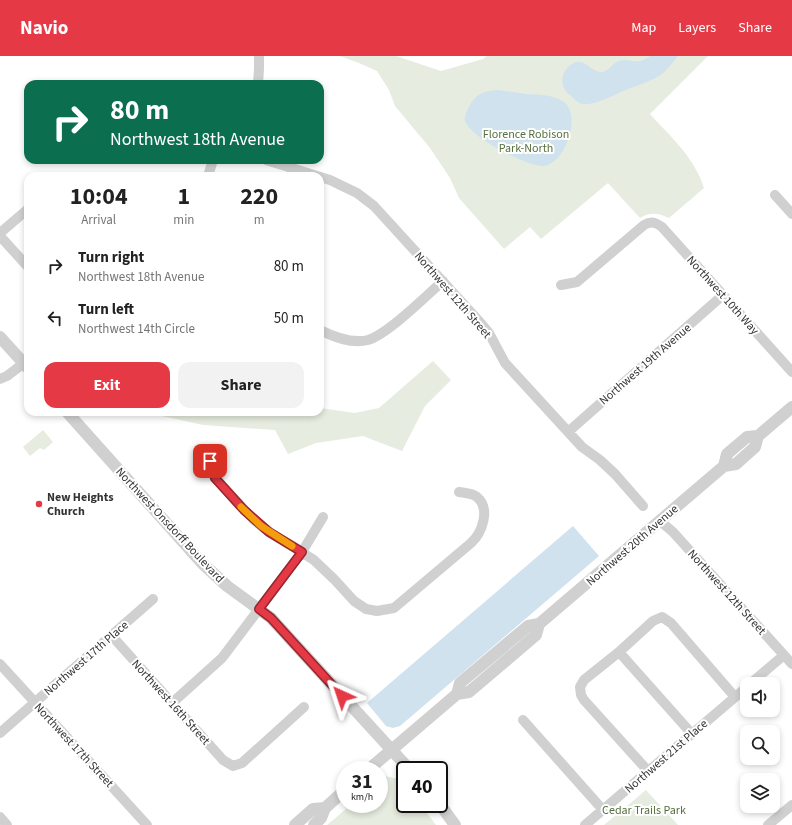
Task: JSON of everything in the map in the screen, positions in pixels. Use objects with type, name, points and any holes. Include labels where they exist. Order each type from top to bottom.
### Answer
[{"type":"street","points":[[258,80],[260,68],[259,56]]},
{"type":"street","name":"Northwest 12th Street","points":[[280,164],[308,172]]},
{"type":"street","name":"Northwest 12th Street","points":[[324,178],[357,193],[367,200],[382,215],[489,333],[505,363],[582,447],[600,460],[615,474],[643,506]]},
{"type":"street","points":[[775,195],[792,214]]},
{"type":"street","points":[[0,233],[24,212]]},
{"type":"street","name":"Northwest 10th Way","points":[[561,285],[577,282],[644,225],[650,222],[657,223],[792,372]]},
{"type":"street","points":[[0,236],[24,263]]},
{"type":"street","points":[[324,332],[343,340],[368,340],[382,333],[443,281]]},
{"type":"street","name":"Northwest 19th Avenue","points":[[568,432],[723,295]]},
{"type":"street","points":[[0,337],[24,361]]},
{"type":"street","points":[[0,379],[24,366]]},
{"type":"street","name":"Northwest 20th Avenue","points":[[378,761],[457,694],[469,692],[484,680],[536,635],[539,624],[724,466],[727,454],[747,437],[758,436],[792,407]]},
{"type":"street","name":"Northwest Onsdorff Boulevard","points":[[71,416],[202,563],[227,586],[271,618],[401,761]]},
{"type":"street","points":[[210,461],[215,478],[244,510],[265,529],[302,552],[327,572],[357,604],[366,609],[377,611],[390,609],[398,604],[471,543],[477,536],[483,522],[484,514],[481,502],[472,494],[459,492]]},
{"type":"street","points":[[172,703],[222,658],[302,552],[323,518]]},
{"type":"street","name":"Northwest 12th Street","points":[[660,521],[673,532],[792,664]]},
{"type":"street","name":"Northwest 17th Place","points":[[0,733],[153,599]]},
{"type":"street","points":[[648,771],[584,700],[580,691],[581,684],[584,680],[619,652],[653,621],[662,617],[671,623],[735,697]]},
{"type":"street","name":"Northwest 16th Street","points":[[112,636],[223,760],[233,766],[242,763],[304,706]]},
{"type":"street","points":[[619,652],[692,734]]},
{"type":"street","points":[[758,677],[784,656]]},
{"type":"street","name":"Northwest 17th Street","points":[[0,664],[142,823]]},
{"type":"street","name":"Northwest 21st Place","points":[[585,825],[740,693]]},
{"type":"street","points":[[523,720],[603,810]]},
{"type":"street","points":[[314,825],[321,818],[325,808],[336,798]]},
{"type":"street","points":[[768,825],[792,805]]},
{"type":"street","points":[[294,825],[313,809],[325,808]]},
{"type":"street","points":[[446,813],[455,825]]},
{"type":"street","points":[[0,817],[7,825]]},
{"type":"green space","name":"Florence Robison Park-North","points":[[340,56],[396,56],[441,71],[483,59],[487,56],[708,56],[650,114],[674,139],[688,157],[695,167],[704,188],[669,218],[654,214],[640,218],[608,183],[541,239],[530,227],[504,249],[459,198],[450,178],[430,148],[395,106],[389,90],[377,71]]},
{"type":"green space","points":[[433,361],[451,380],[425,406],[402,451],[363,436],[316,443],[288,454],[275,430],[203,425],[162,416],[324,416],[324,409],[355,413],[379,408]]},
{"type":"green space","points":[[43,430],[53,442],[44,450],[40,448],[30,456],[23,447]]},
{"type":"green space","points":[[388,777],[396,779],[396,813],[427,813],[436,825],[327,825],[341,813],[388,813]]},
{"type":"green space","name":"Cedar Trails Park","points":[[646,790],[678,825],[604,825]]},
{"type":"water","points":[[650,56],[678,56],[659,76],[646,83],[592,104],[582,104],[576,100],[566,91],[562,81],[566,69],[576,62],[584,63],[594,70],[603,72],[619,61],[641,61]]},
{"type":"water","points":[[498,90],[550,96],[564,102],[569,108],[571,128],[564,149],[558,158],[550,164],[542,166],[534,165],[499,150],[469,128],[465,121],[465,117],[472,102],[481,94]]},
{"type":"water","points":[[573,526],[599,556],[400,726],[393,728],[386,726],[367,703]]},
{"type":"slow traffic","points":[[241,507],[261,526],[292,546]]},
{"type":"place","name":"New Heights Church","points":[[39,504]]},
{"type":"route","points":[[210,461],[215,478],[254,520],[269,532],[302,552],[259,609],[271,618],[342,696]]}]
